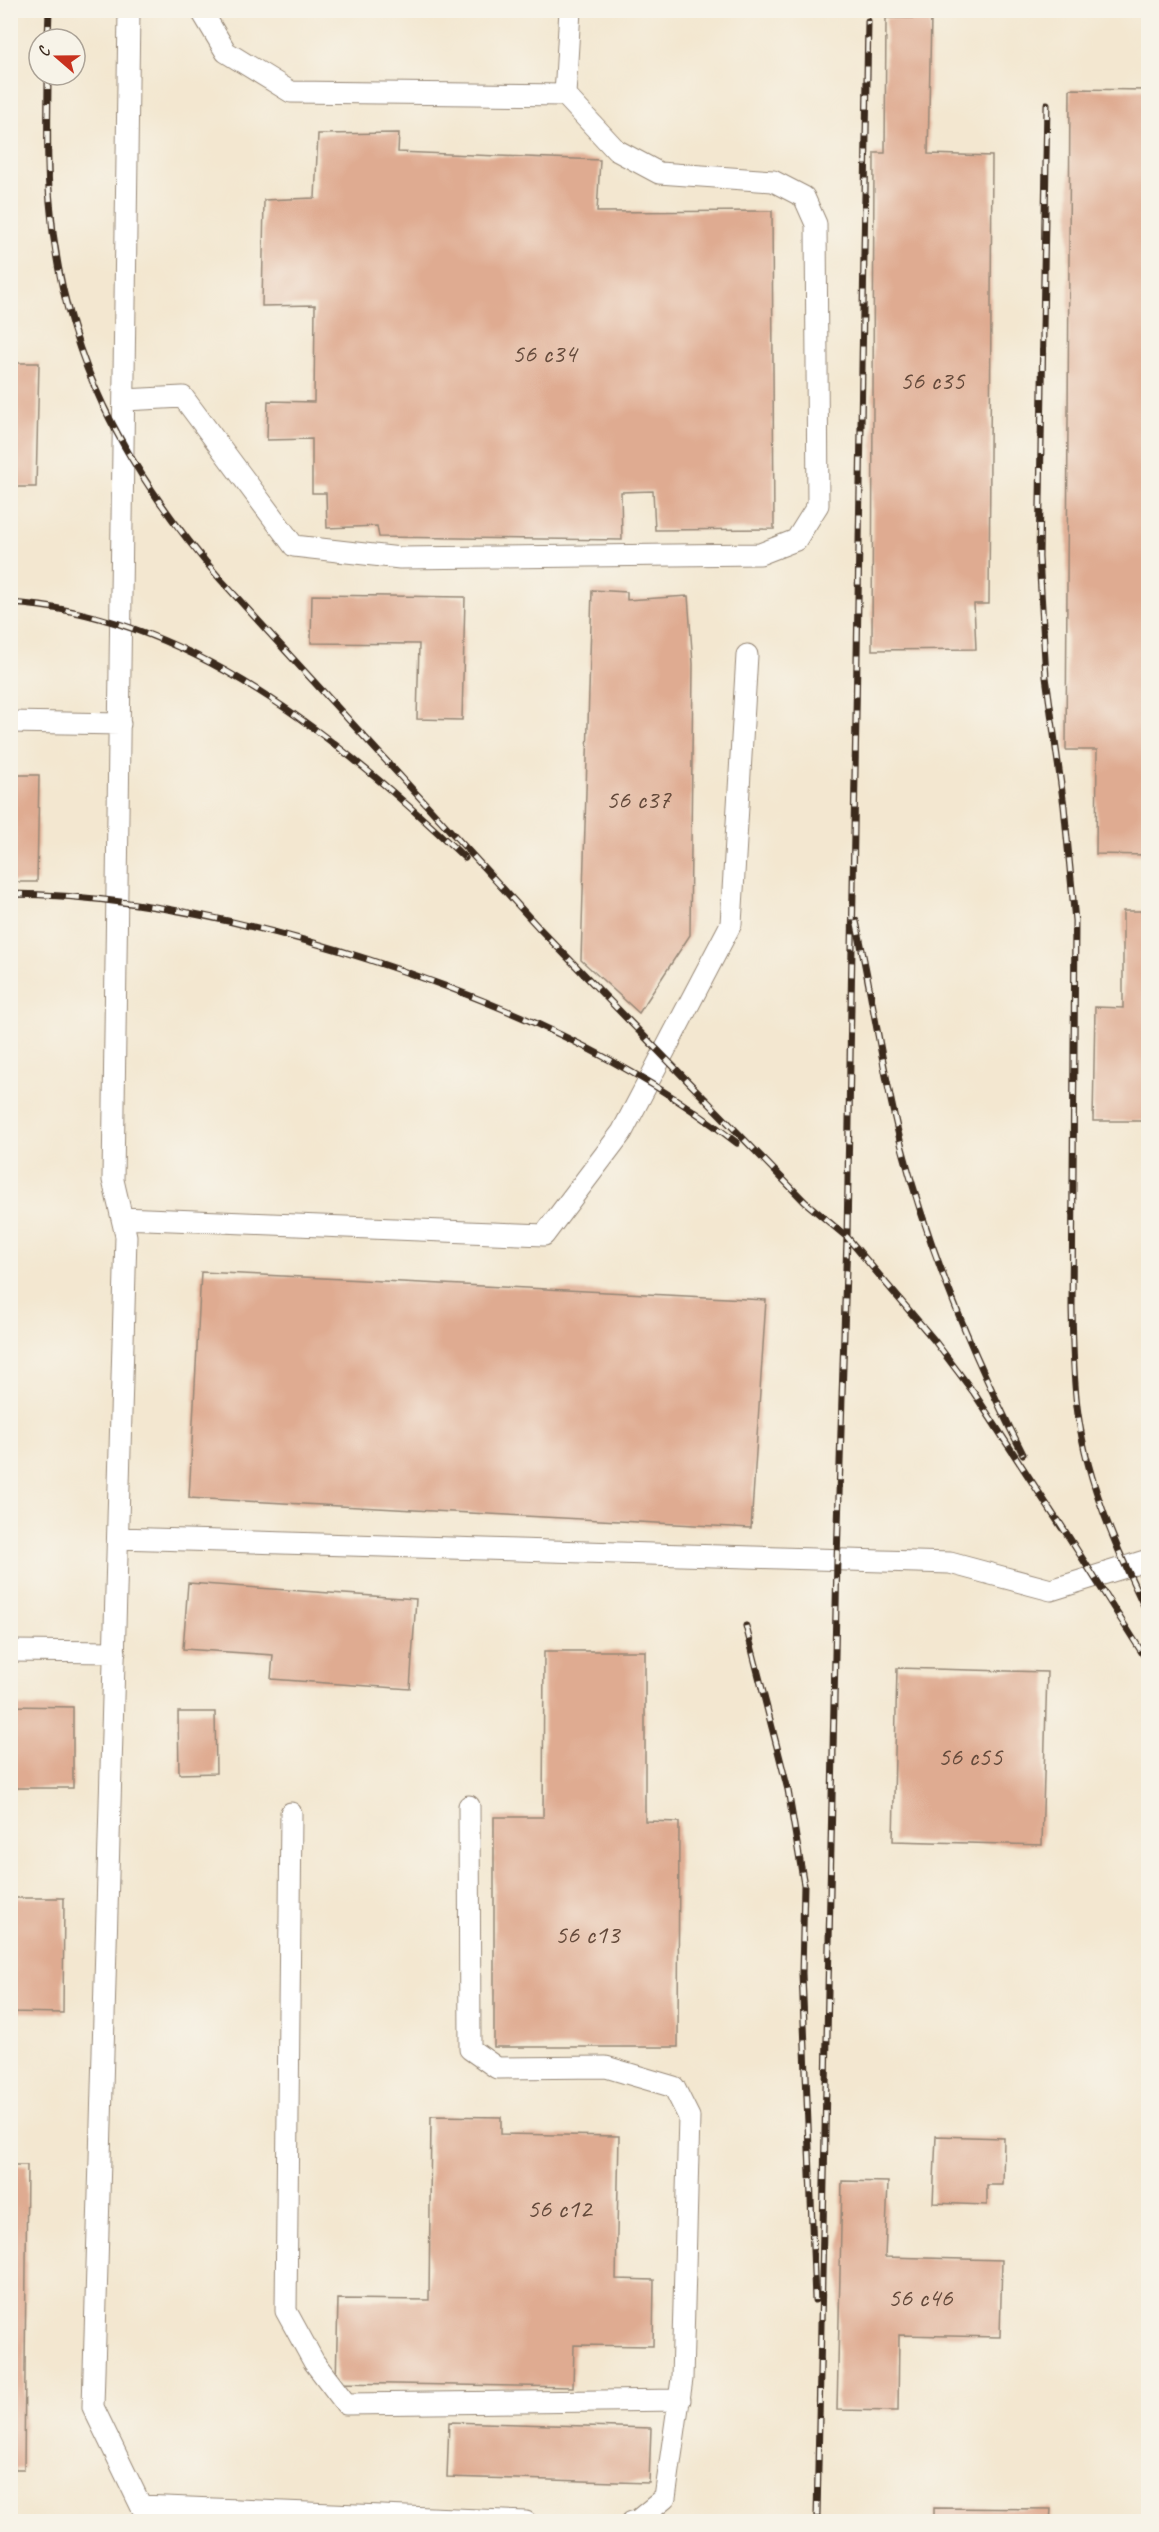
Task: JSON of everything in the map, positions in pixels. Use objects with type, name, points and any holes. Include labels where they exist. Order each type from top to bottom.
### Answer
[{"type":"lane","points":[[129,10],[113,1180],[126,1236],[93,2407],[141,2506],[526,2522]]},
{"type":"lane","points":[[201,10],[226,52],[291,92],[565,95]]},
{"type":"lane","points":[[124,400],[183,397],[294,546],[400,558],[690,556],[760,554],[796,540],[819,506],[816,224],[804,197],[773,181],[659,172],[616,150],[565,95],[570,10]]},
{"type":"lane","points":[[122,1218],[544,1235],[622,1132],[731,924],[747,655]]},
{"type":"lane","points":[[10,722],[120,724]]},
{"type":"lane","points":[[118,1538],[950,1563],[1051,1590],[1149,1560]]},
{"type":"lane","points":[[10,1652],[115,1652]]},
{"type":"lane","points":[[469,1806],[470,2049],[497,2068],[606,2067],[674,2087],[688,2117],[680,2400],[664,2498],[637,2521],[632,2522]]},
{"type":"lane","points":[[291,1813],[286,2311],[314,2362],[346,2404],[680,2400]]},
{"type":"building","points":[[886,18],[931,18],[928,154],[992,156],[989,604],[974,604],[976,649],[872,650],[874,153],[885,153]]},
{"type":"building","points":[[1070,89],[1148,90],[1148,855],[1096,854],[1097,750],[1066,750]]},
{"type":"building","points":[[399,133],[398,152],[600,160],[597,212],[772,211],[774,529],[655,530],[653,491],[621,492],[622,540],[379,537],[377,526],[327,528],[326,493],[312,493],[312,439],[267,440],[268,401],[314,402],[315,305],[262,306],[264,200],[315,198],[318,134]]},
{"type":"building","points":[[10,363],[39,363],[36,487],[10,487]]},
{"type":"building","points":[[592,590],[627,592],[627,600],[688,596],[693,664],[690,935],[639,1013],[581,960]]},
{"type":"building","points":[[312,595],[465,597],[462,720],[417,719],[419,644],[311,643]]},
{"type":"building","points":[[10,775],[39,775],[37,882],[10,882]]},
{"type":"building","points":[[1123,911],[1148,911],[1148,1121],[1093,1121],[1095,1007],[1123,1008]]},
{"type":"building","points":[[201,1272],[766,1300],[751,1528],[189,1498]]},
{"type":"building","points":[[188,1583],[416,1599],[410,1689],[271,1679],[273,1655],[183,1649]]},
{"type":"building","points":[[544,1651],[645,1651],[645,1821],[679,1822],[678,2047],[494,2047],[494,1817],[543,1817]]},
{"type":"building","points":[[897,1668],[1047,1672],[1042,1845],[893,1841]]},
{"type":"building","points":[[10,1706],[73,1707],[73,1788],[10,1788]]},
{"type":"building","points":[[178,1712],[215,1712],[216,1773],[179,1774]]},
{"type":"building","points":[[10,1898],[64,1898],[63,2013],[10,2012]]},
{"type":"building","points":[[431,2116],[501,2117],[501,2134],[619,2136],[616,2279],[654,2280],[653,2346],[574,2345],[573,2387],[336,2383],[338,2299],[429,2300]]},
{"type":"building","points":[[936,2136],[1004,2138],[1003,2185],[987,2185],[987,2205],[933,2203]]},
{"type":"building","points":[[10,2165],[27,2165],[24,2469],[10,2469]]},
{"type":"building","points":[[842,2181],[888,2182],[885,2257],[1002,2260],[1000,2337],[899,2335],[898,2411],[837,2410]]},
{"type":"building","points":[[449,2422],[651,2428],[649,2483],[447,2477]]},
{"type":"building","points":[[934,2508],[1051,2509],[1050,2522],[934,2522]]},
{"type":"railway","points":[[48,27],[49,10]]},
{"type":"railway","points":[[817,2516],[837,1559],[847,1237],[868,21]]},
{"type":"railway","points":[[48,87],[50,202],[57,257],[68,309],[83,358],[103,406],[127,451],[155,495],[186,538],[221,580],[539,928],[805,1202],[847,1237],[934,1340],[974,1393],[1062,1528]]},
{"type":"railway","points":[[1047,104],[1039,557],[1046,677],[1064,806],[1075,921],[1072,1308],[1074,1375],[1078,1414],[1096,1492],[1125,1566],[1148,1614]]},
{"type":"railway","points":[[10,603],[76,612],[139,631],[200,657],[258,690],[314,728],[366,770],[465,858]]},
{"type":"railway","points":[[10,894],[102,900],[193,914],[282,934],[370,960],[468,995],[562,1035],[652,1084],[737,1143]]},
{"type":"railway","points":[[856,921],[888,1086],[911,1181],[953,1300],[986,1378],[1023,1454]]},
{"type":"railway","points":[[1058,1520],[1148,1662]]},
{"type":"railway","points":[[746,1626],[788,1790],[804,1885],[802,1973],[815,2300]]}]
